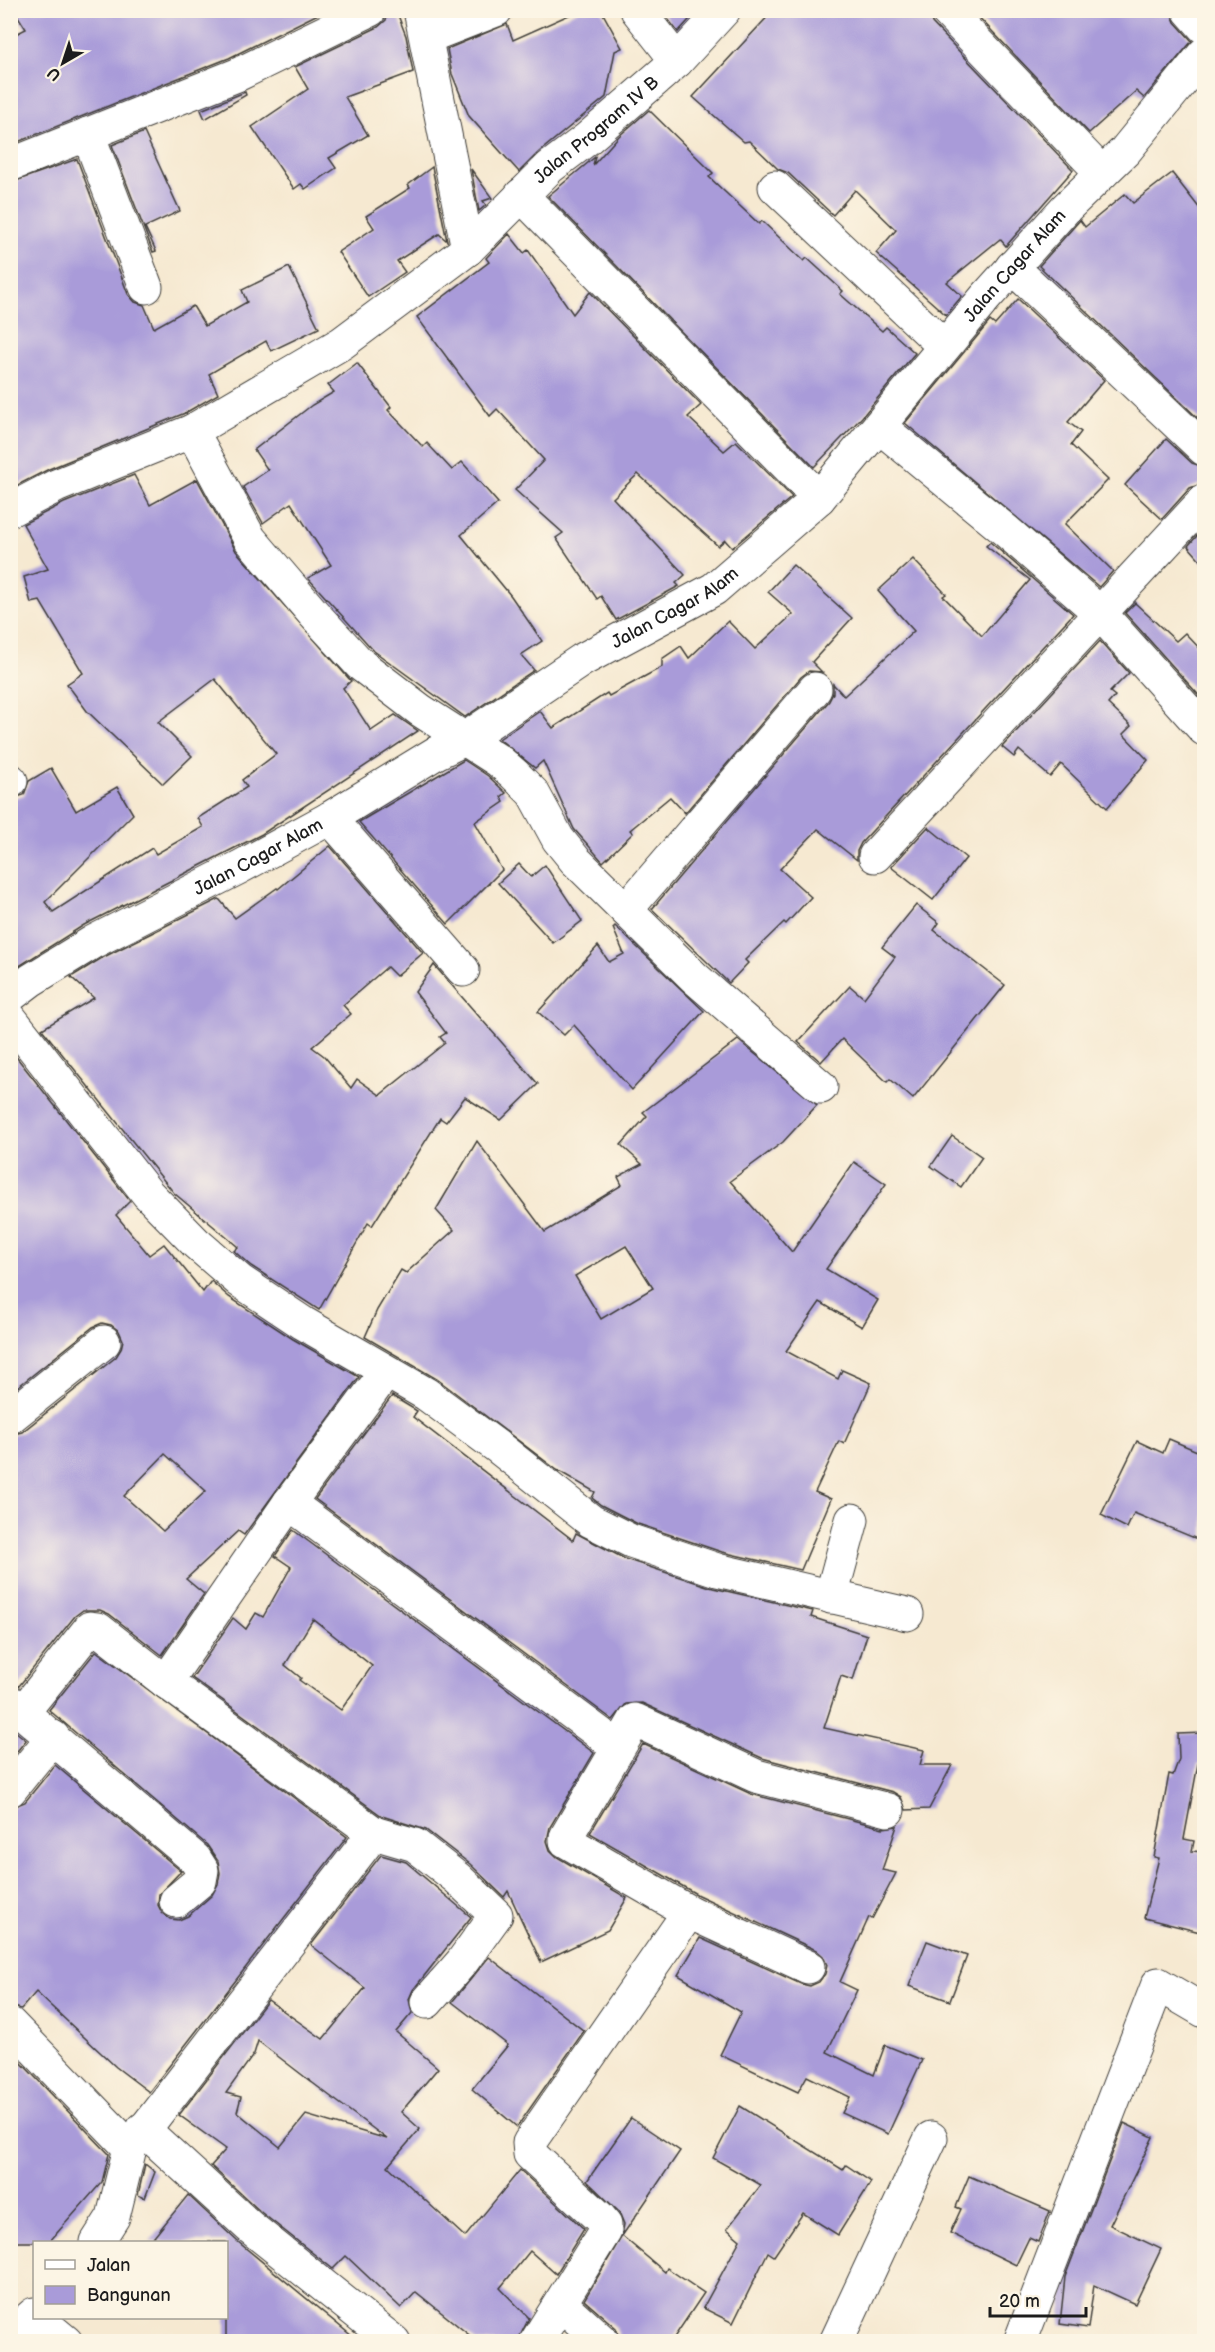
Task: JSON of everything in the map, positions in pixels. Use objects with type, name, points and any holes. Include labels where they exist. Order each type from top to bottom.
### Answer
[{"type":"street","points":[[10,165],[237,75],[370,10]]},
{"type":"street","points":[[468,249],[423,24],[496,10]]},
{"type":"street","points":[[637,10],[677,62]]},
{"type":"street","name":"Jalan Program IV B","points":[[10,510],[56,486],[192,431],[342,343],[468,249],[550,167],[587,139],[677,62],[724,10]]},
{"type":"street","points":[[946,10],[1102,173]]},
{"type":"street","points":[[1189,10],[1204,27]]},
{"type":"street","name":"Jalan Cagar Alam","points":[[10,996],[31,980],[93,942],[232,872],[330,818],[436,753],[465,739],[582,660],[714,589],[819,498],[1012,267],[1152,120],[1204,54]]},
{"type":"street","points":[[88,134],[146,287]]},
{"type":"street","points":[[775,187],[944,346]]},
{"type":"street","points":[[521,195],[819,498]]},
{"type":"street","points":[[1012,267],[1204,448]]},
{"type":"street","points":[[880,427],[1100,612],[1204,729]]},
{"type":"street","points":[[192,431],[250,538],[314,614],[361,665],[420,710],[498,761],[534,793],[564,846],[626,910],[695,978],[821,1087]]},
{"type":"street","points":[[875,856],[1204,501]]},
{"type":"street","points":[[626,910],[815,689]]},
{"type":"street","points":[[330,818],[463,970]]},
{"type":"street","points":[[10,1018],[148,1194],[196,1243],[240,1281],[303,1323],[438,1403],[591,1521],[631,1541],[717,1570],[907,1614]]},
{"type":"street","points":[[10,1417],[104,1342]]},
{"type":"street","points":[[166,1682],[289,1503],[386,1372]]},
{"type":"street","points":[[289,1503],[618,1747]]},
{"type":"street","points":[[831,1597],[852,1520]]},
{"type":"street","points":[[176,1901],[200,1881],[202,1870],[195,1859],[17,1707],[90,1628],[98,1629],[166,1682],[374,1833],[415,1845],[464,1884],[496,1915],[462,1962],[427,2002]]},
{"type":"street","points":[[808,1967],[689,1912],[566,1841],[635,1720],[756,1776],[888,1810]]},
{"type":"street","points":[[10,1791],[53,1737]]},
{"type":"street","points":[[98,2241],[113,2217],[137,2138],[374,1833]]},
{"type":"street","points":[[536,2342],[605,2231],[605,2224],[530,2154],[529,2143],[689,1912]]},
{"type":"street","points":[[1020,2342],[1158,1984],[1204,2011]]},
{"type":"street","points":[[10,2024],[137,2138],[394,2342]]},
{"type":"street","points":[[836,2342],[931,2138]]},
{"type":"street","points":[[561,2304],[603,2342]]},
{"type":"street","points":[[30,2319],[66,2342]]},
{"type":"building","points":[[14,10],[326,10],[229,58],[10,145],[10,37],[26,29]]},
{"type":"building","points":[[389,10],[396,10],[406,36],[413,72],[345,97],[368,135],[329,158],[336,168],[305,189],[301,184],[294,189],[252,127],[308,89],[295,67],[378,27],[386,20]]},
{"type":"building","points":[[580,10],[601,10],[622,48],[615,51],[606,97],[539,152],[519,172],[469,116],[452,74],[447,49],[507,24],[513,40]]},
{"type":"building","points":[[661,10],[698,10],[678,32]]},
{"type":"building","points":[[774,10],[928,10],[932,23],[1073,170],[1006,246],[1000,239],[947,282],[962,296],[946,315],[876,253],[896,230],[855,190],[833,215],[788,173],[778,169],[749,141],[744,142],[693,97]]},
{"type":"building","points":[[972,10],[1170,10],[1175,22],[1192,41],[1144,98],[1136,91],[1089,133]]},
{"type":"building","points":[[245,92],[246,95],[205,119],[201,110]]},
{"type":"building","points":[[649,110],[713,173],[709,177],[759,224],[762,221],[804,261],[807,258],[843,291],[840,294],[882,331],[886,327],[915,353],[862,417],[814,467],[548,196],[595,157],[593,165],[619,136]]},
{"type":"building","points":[[144,132],[180,211],[145,227],[156,251],[153,252],[112,145]]},
{"type":"building","points":[[77,159],[128,294],[135,302],[144,305],[154,328],[193,306],[205,326],[247,302],[242,290],[289,267],[319,328],[271,351],[266,341],[209,374],[218,394],[185,413],[49,469],[10,489],[10,183]]},
{"type":"building","points":[[432,167],[447,241],[439,234],[397,261],[405,272],[368,297],[338,252],[374,228],[366,216],[410,188],[408,185]]},
{"type":"building","points":[[471,169],[492,198],[483,201],[486,205],[479,211]]},
{"type":"building","points":[[1172,173],[1204,214],[1204,424],[1039,266],[1080,220],[1085,227],[1125,194],[1133,203]]},
{"type":"building","points":[[509,234],[524,253],[528,250],[573,314],[590,292],[701,405],[688,417],[724,451],[736,441],[792,497],[732,548],[725,540],[718,546],[638,474],[613,498],[685,575],[676,583],[679,586],[616,620],[601,596],[597,599],[556,538],[563,533],[515,490],[544,460],[497,409],[490,416],[417,317],[489,262],[486,258]]},
{"type":"building","points":[[1018,299],[1104,380],[1068,422],[1081,432],[1071,445],[1108,480],[1065,524],[1113,571],[1099,587],[905,423],[990,321],[995,325]]},
{"type":"building","points":[[357,363],[391,407],[388,410],[423,447],[427,443],[452,470],[462,462],[498,503],[461,535],[511,596],[542,641],[521,655],[534,670],[465,717],[374,651],[308,578],[331,565],[291,503],[263,523],[243,487],[268,470],[254,450],[312,405],[334,392],[328,385]]},
{"type":"building","points":[[1166,439],[1192,463],[1204,467],[1204,483],[1190,488],[1162,519],[1125,485]]},
{"type":"building","points":[[134,475],[150,505],[197,479],[236,551],[351,681],[343,688],[371,731],[395,715],[418,731],[262,834],[84,925],[10,972],[10,799],[24,795],[29,781],[51,768],[76,811],[117,787],[133,814],[45,902],[53,912],[152,848],[156,854],[203,827],[198,818],[247,787],[242,780],[276,754],[215,679],[158,722],[192,756],[163,784],[87,711],[67,684],[83,673],[40,601],[31,603],[24,577],[48,569],[23,524],[64,503]]},
{"type":"building","points":[[1204,528],[1204,564],[1188,546]]},
{"type":"building","points":[[990,542],[1073,614],[861,843],[857,851],[857,860],[818,829],[780,869],[811,897],[786,924],[784,922],[745,960],[748,963],[729,983],[652,909],[829,701],[833,693],[833,684],[844,696],[914,631],[878,591],[913,559],[946,594],[943,596],[982,636],[1030,580],[986,546]]},
{"type":"building","points":[[793,565],[852,618],[812,662],[822,672],[809,671],[801,677],[685,813],[670,797],[630,830],[633,833],[603,862],[574,829],[543,761],[535,768],[499,739],[540,711],[553,728],[607,693],[609,696],[662,667],[662,659],[681,646],[689,658],[728,621],[755,649],[793,614],[768,592]]},
{"type":"building","points":[[1135,603],[1176,641],[1185,633],[1204,653],[1204,701],[1125,613]]},
{"type":"building","points":[[1100,641],[1129,673],[1110,692],[1115,696],[1108,704],[1131,726],[1123,734],[1148,760],[1107,808],[1061,764],[1050,777],[1019,750],[1014,757],[1002,747]]},
{"type":"building","points":[[464,760],[488,776],[506,793],[501,797],[504,802],[475,822],[502,870],[448,924],[359,822]]},
{"type":"building","points":[[928,827],[966,858],[933,900],[891,867]]},
{"type":"building","points":[[330,846],[423,953],[396,976],[387,967],[343,1005],[351,1014],[312,1047],[324,1056],[351,1088],[357,1079],[380,1095],[445,1043],[440,1037],[446,1033],[415,992],[434,965],[538,1084],[501,1120],[465,1097],[446,1122],[440,1118],[372,1226],[368,1223],[319,1310],[251,1266],[234,1251],[238,1247],[174,1193],[42,1029],[94,998],[71,977],[102,958],[219,899],[235,918],[278,889]]},
{"type":"building","points":[[519,864],[531,877],[545,865],[582,921],[553,943],[498,883]]},
{"type":"building","points":[[916,905],[939,923],[934,930],[1005,985],[913,1099],[890,1079],[887,1082],[842,1039],[821,1062],[798,1042],[850,986],[864,998],[895,957],[882,947]]},
{"type":"building","points":[[615,926],[704,1011],[632,1090],[574,1025],[564,1035],[538,1012],[598,946],[609,962],[624,954],[613,928]]},
{"type":"building","points":[[738,1040],[817,1105],[783,1142],[730,1181],[792,1252],[854,1162],[886,1184],[826,1269],[878,1300],[862,1327],[820,1302],[786,1351],[838,1379],[842,1370],[871,1383],[844,1444],[839,1441],[815,1492],[831,1499],[801,1570],[722,1552],[638,1524],[601,1505],[592,1498],[595,1492],[557,1470],[437,1379],[365,1337],[377,1310],[401,1270],[406,1273],[454,1230],[436,1210],[477,1141],[545,1232],[622,1185],[618,1177],[642,1164],[621,1145],[647,1116],[643,1112]],"holes":[[[626,1246],[653,1288],[601,1319],[575,1276]]]},
{"type":"building","points":[[10,1049],[130,1201],[116,1215],[149,1255],[164,1244],[203,1292],[211,1281],[229,1297],[293,1339],[359,1377],[244,1535],[238,1531],[186,1579],[204,1594],[162,1655],[109,1614],[100,1610],[83,1610],[75,1616],[19,1686],[10,1684],[10,1435],[22,1432],[116,1357],[123,1340],[119,1331],[111,1325],[102,1323],[93,1327],[10,1393]],"holes":[[[165,1454],[206,1491],[163,1531],[124,1496]]]},
{"type":"building","points":[[952,1136],[982,1157],[961,1187],[931,1166]]},
{"type":"building","points":[[392,1396],[417,1411],[413,1417],[573,1540],[576,1533],[625,1559],[713,1588],[813,1611],[811,1617],[867,1635],[853,1680],[841,1676],[824,1728],[924,1750],[920,1765],[952,1765],[929,1809],[906,1810],[901,1797],[893,1792],[762,1758],[642,1703],[626,1704],[613,1720],[315,1499]]},
{"type":"building","points":[[1169,1439],[1204,1454],[1204,1542],[1134,1513],[1127,1528],[1101,1515],[1137,1441],[1163,1453]]},
{"type":"building","points":[[293,1530],[594,1753],[550,1827],[547,1841],[550,1850],[557,1857],[627,1898],[608,1930],[541,1962],[508,1891],[504,1897],[470,1864],[426,1830],[382,1816],[192,1678],[233,1618],[246,1629],[256,1613],[263,1617],[291,1567],[275,1556]],"holes":[[[313,1619],[372,1666],[341,1710],[299,1680],[301,1678],[285,1665]]]},
{"type":"building","points":[[96,1651],[347,1837],[149,2092],[116,2067],[36,1992],[21,2009],[10,2006],[10,1808],[25,1802],[55,1765],[181,1871],[159,1894],[158,1905],[162,1913],[170,1919],[179,1920],[188,1916],[212,1895],[218,1884],[220,1873],[218,1861],[207,1845],[49,1710]]},
{"type":"building","points":[[10,1727],[26,1740],[10,1760]]},
{"type":"building","points":[[1204,1733],[1204,1763],[1198,1764],[1184,1839],[1194,1841],[1192,1851],[1204,1852],[1204,1933],[1144,1918],[1159,1858],[1154,1857],[1169,1774],[1173,1775],[1179,1759],[1178,1734]]},
{"type":"building","points":[[643,1744],[751,1794],[883,1828],[897,1826],[882,1870],[896,1873],[872,1919],[869,1917],[840,1982],[857,1990],[827,2052],[874,2075],[885,2045],[922,2060],[888,2134],[842,2113],[850,2097],[807,2076],[798,2092],[720,2055],[741,2012],[678,1975],[700,1938],[810,1986],[819,1982],[825,1974],[827,1965],[823,1956],[816,1950],[698,1895],[590,1833]]},
{"type":"building","points":[[381,1855],[406,1862],[471,1917],[413,1990],[409,1999],[412,2013],[396,2032],[438,2068],[401,2112],[420,2129],[388,2166],[465,2237],[520,2170],[584,2229],[556,2274],[530,2251],[500,2288],[529,2318],[517,2342],[478,2342],[416,2292],[401,2308],[346,2256],[333,2269],[262,2213],[211,2166],[226,2149],[179,2115],[268,2000],[323,2039],[365,1988],[311,1945]],"holes":[[[258,2041],[387,2139],[306,2115],[280,2147],[237,2112],[241,2097],[226,2093],[254,2054]]]},
{"type":"building","points":[[927,1941],[967,1956],[950,2001],[909,1986]]},
{"type":"building","points":[[489,1957],[584,2031],[517,2127],[472,2089],[508,2045],[452,2002]]},
{"type":"building","points":[[10,2051],[109,2154],[102,2182],[50,2241],[10,2242]]},
{"type":"building","points":[[740,2106],[843,2170],[846,2165],[871,2182],[838,2235],[803,2213],[774,2256],[768,2252],[733,2323],[703,2308],[740,2240],[727,2229],[761,2185],[713,2158]]},
{"type":"building","points":[[631,2118],[680,2151],[622,2236],[624,2224],[619,2212],[587,2181]]},
{"type":"building","points":[[1124,2123],[1153,2137],[1110,2225],[1161,2249],[1135,2304],[1094,2285],[1088,2328],[1060,2324],[1065,2277]]},
{"type":"building","points":[[145,2164],[155,2172],[145,2198],[138,2195]]},
{"type":"building","points":[[969,2176],[1050,2211],[1038,2242],[1029,2238],[1016,2265],[950,2233],[961,2209],[956,2207]]},
{"type":"building","points":[[188,2195],[237,2241],[359,2342],[226,2342],[228,2241],[151,2241]]},
{"type":"building","points":[[622,2236],[665,2272],[667,2268],[704,2293],[671,2342],[621,2342],[616,2328],[584,2300]]}]
